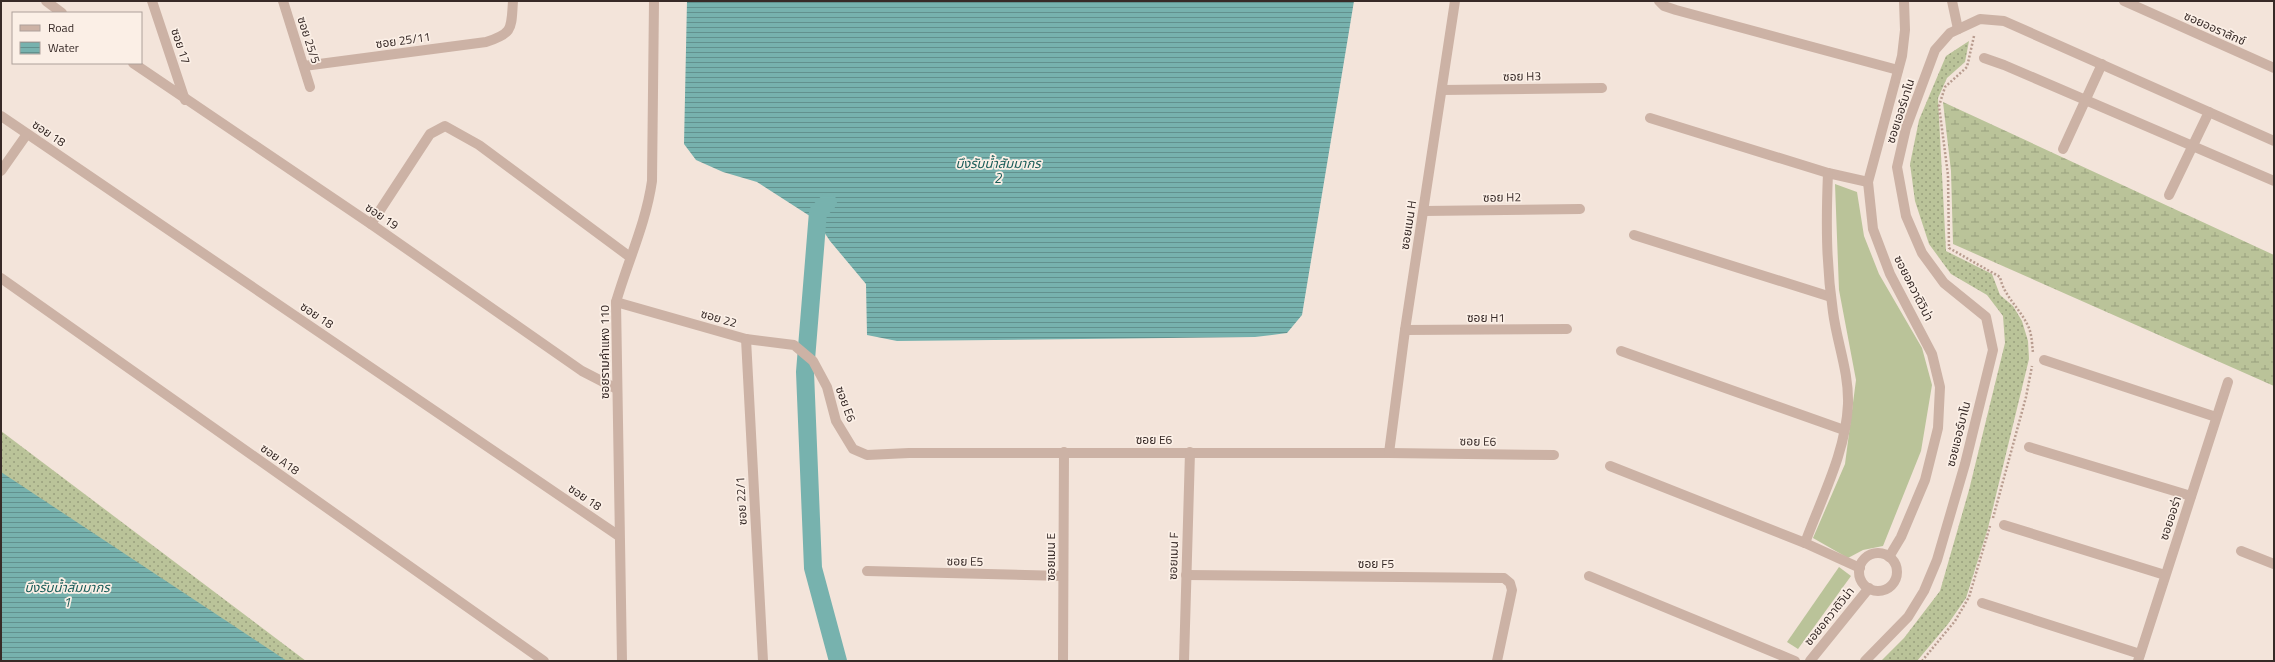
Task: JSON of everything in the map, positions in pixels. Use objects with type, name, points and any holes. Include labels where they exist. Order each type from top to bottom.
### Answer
[{"type":"street","points":[[46,1],[61,12]]},
{"type":"street","name":"ซอย 17","points":[[152,1],[185,100]]},
{"type":"street","name":"ซอย 25/5","points":[[282,1],[310,87]]},
{"type":"street","name":"ซอย 25/11","points":[[304,66],[486,42],[504,36],[511,27],[513,1]]},
{"type":"street","name":"ซอยรามคำแหง 110","points":[[622,661],[616,302],[630,257],[648,210],[652,181],[654,1]]},
{"type":"street","name":"ซอยเมน H","points":[[1389,453],[1405,330],[1455,1]]},
{"type":"street","points":[[1659,1],[1664,6],[1676,10],[1898,70]]},
{"type":"street","name":"ซอยอควาดิวิน่า","points":[[1860,568],[1861,580],[1868,588],[1874,591],[1887,589],[1896,580],[1896,567],[1889,557],[1901,537],[1925,480],[1938,428],[1940,387],[1932,354],[1890,274],[1873,229],[1868,182],[1898,70],[1905,30],[1904,1]]},
{"type":"street","points":[[1952,1],[1958,29]]},
{"type":"street","name":"ซอยออราลักซ์","points":[[2124,1],[2274,68]]},
{"type":"street","name":"ซอยเออร์บาโน","points":[[1865,661],[1908,618],[1924,591],[1937,560],[1965,464],[1993,350],[1986,317],[1944,283],[1922,253],[1906,216],[1897,168],[1906,128],[1935,50],[1950,33],[1980,19],[2004,20],[2274,141]]},
{"type":"street","points":[[1984,58],[2274,181]]},
{"type":"street","name":"ซอย 19","points":[[134,64],[185,100],[371,224],[582,371],[617,389]]},
{"type":"street","points":[[2063,149],[2102,64]]},
{"type":"street","name":"ซอย H3","points":[[1442,90],[1602,88]]},
{"type":"street","points":[[2169,195],[2209,112]]},
{"type":"street","name":"ซอย 18","points":[[1,116],[619,536]]},
{"type":"street","points":[[1650,118],[1828,173],[1868,182]]},
{"type":"street","points":[[371,224],[430,134],[446,126],[479,145],[630,257]]},
{"type":"street","points":[[1,171],[27,134]]},
{"type":"street","points":[[1805,543],[1842,444],[1848,405],[1846,371],[1831,297],[1826,253],[1828,173]]},
{"type":"street","name":"ซอย H2","points":[[1424,211],[1580,209]]},
{"type":"street","points":[[1634,235],[1831,297]]},
{"type":"street","name":"ซอย A18","points":[[1,278],[544,661]]},
{"type":"street","name":"ซอย 22","points":[[616,302],[746,339],[795,346],[813,360]]},
{"type":"street","name":"ซอย H1","points":[[1405,330],[1567,329]]},
{"type":"street","name":"ซอย 22/1","points":[[746,339],[763,661]]},
{"type":"street","points":[[1621,351],[1844,430]]},
{"type":"street","name":"ซอย E6","points":[[813,360],[826,387],[836,421],[853,449],[867,456],[909,453],[1064,452],[1554,455]]},
{"type":"street","points":[[2044,360],[2216,417]]},
{"type":"street","name":"ซอยออร่า","points":[[2139,658],[2228,382]]},
{"type":"street","points":[[2029,447],[2191,496]]},
{"type":"street","name":"ซอยเมน E","points":[[1063,661],[1064,452]]},
{"type":"street","name":"ซอยเมน F","points":[[1184,661],[1190,452]]},
{"type":"street","points":[[1610,466],[1805,543],[1860,568],[1862,562],[1871,555],[1883,554],[1889,557]]},
{"type":"street","points":[[2004,525],[2165,575]]},
{"type":"street","points":[[2241,551],[2274,564]]},
{"type":"street","name":"ซอย E5","points":[[867,572],[1063,576]]},
{"type":"street","name":"ซอย F5","points":[[1186,575],[1504,578],[1510,583],[1512,590],[1497,661]]},
{"type":"street","points":[[1589,576],[1794,661]]},
{"type":"street","name":"ซอยอควาดิวิน่า","points":[[1810,661],[1868,588]]},
{"type":"street","points":[[1982,603],[2139,658]]},
{"type":"green space","points":[[1969,41],[1965,62],[1947,78],[1938,98],[1946,251],[1992,274],[2000,295],[2013,306],[2022,321],[2028,341],[2029,359],[1988,528],[1966,598],[1948,624],[1917,661],[1881,661],[1904,638],[1940,591],[1969,490],[2005,343],[2003,316],[1987,295],[1951,274],[1929,244],[1915,201],[1910,164],[1919,120],[1946,56]]},
{"type":"green space","points":[[1943,102],[2274,255],[2274,386],[1953,244],[1951,171]]},
{"type":"green space","points":[[1835,184],[1857,192],[1864,236],[1879,274],[1922,348],[1932,385],[1921,451],[1883,546],[1863,550],[1848,558],[1813,538],[1845,464],[1856,380],[1839,290]]},
{"type":"green space","name":"บึงรับน้ำสัมมากร 1","points":[[1,431],[306,661],[1,661]]},
{"type":"green space","points":[[1839,567],[1851,576],[1798,649],[1787,642]]},
{"type":"water","name":"บึงรับน้ำสัมมากร 2","points":[[687,1],[1354,1],[1302,315],[1287,333],[1255,337],[897,341],[867,335],[866,284],[830,241],[816,220],[757,182],[723,172],[696,160],[684,144]]},
{"type":"water","name":"บึงรับน้ำสัมมากร 1","points":[[1,472],[287,661],[1,661]]},
{"type":"waterway","points":[[828,202],[818,212],[805,372],[813,568],[838,661]]}]
